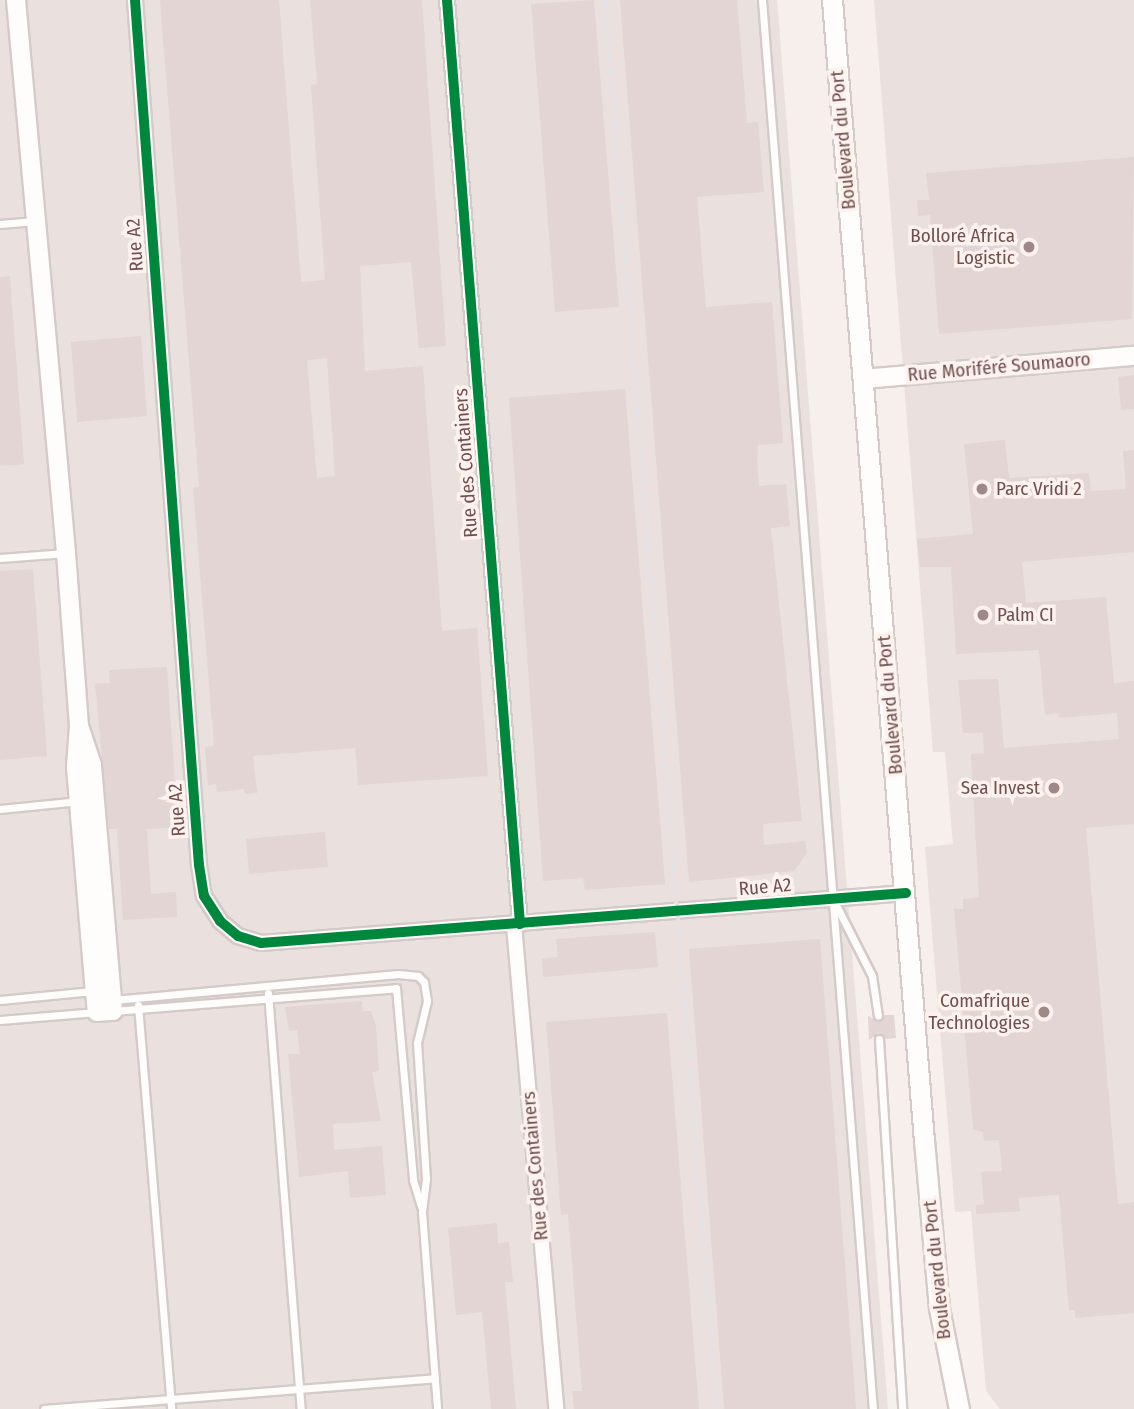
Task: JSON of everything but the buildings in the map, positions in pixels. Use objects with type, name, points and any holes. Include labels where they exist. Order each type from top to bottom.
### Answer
[{"type":"main road","name":"Boulevard du Port","points":[[832,0],[939,1307],[959,1409]]},
{"type":"street","points":[[16,0],[104,1001]]},
{"type":"street","name":"Rue A2","points":[[135,0],[204,896],[220,920],[238,936],[261,943],[906,893]]},
{"type":"street","name":"Rue des Containers","points":[[447,0],[555,1409]]},
{"type":"street","name":"Rue Moriféré Soumaoro","points":[[863,379],[1134,356]]},
{"type":"lane","points":[[762,0],[873,1409]]},
{"type":"lane","points":[[0,224],[35,221]]},
{"type":"lane","points":[[0,558],[66,553]]},
{"type":"lane","points":[[0,809],[87,801]]},
{"type":"lane","points":[[833,899],[872,976],[878,1016]]},
{"type":"lane","points":[[0,1020],[138,997],[398,974],[418,976],[424,982],[428,1001],[417,1043],[426,1179],[422,1212]]},
{"type":"lane","points":[[268,986],[301,1409]]},
{"type":"lane","points":[[0,1000],[104,1001],[139,1008],[396,988],[413,1180],[422,1212],[437,1409]]},
{"type":"lane","points":[[138,997],[171,1409]]},
{"type":"lane","points":[[879,1040],[902,1409]]},
{"type":"lane","points":[[44,1409],[435,1378]]},
{"type":"shaded area","points":[[0,0],[777,0],[888,1409],[0,1409]]},
{"type":"shaded area","points":[[874,0],[1134,0],[1134,1409],[1000,1409],[986,1391],[971,1211],[955,1212],[925,847],[953,844],[945,752],[933,752]]},
{"type":"railway","points":[[605,0],[717,1409]]},
{"type":"cycle path","points":[[135,0],[199,865],[204,896],[220,921],[238,936],[261,943],[906,893]]},
{"type":"cycle path","points":[[447,0],[520,924]]},
{"type":"place","name":"Bolloré Africa Logistic","points":[[1029,247]]},
{"type":"place","name":"Parc Vridi 2","points":[[982,489]]},
{"type":"place","name":"Palm CI","points":[[983,615]]},
{"type":"place","name":"Sea Invest","points":[[1054,788]]},
{"type":"place","name":"Comafrique Technologies","points":[[1044,1012]]}]
